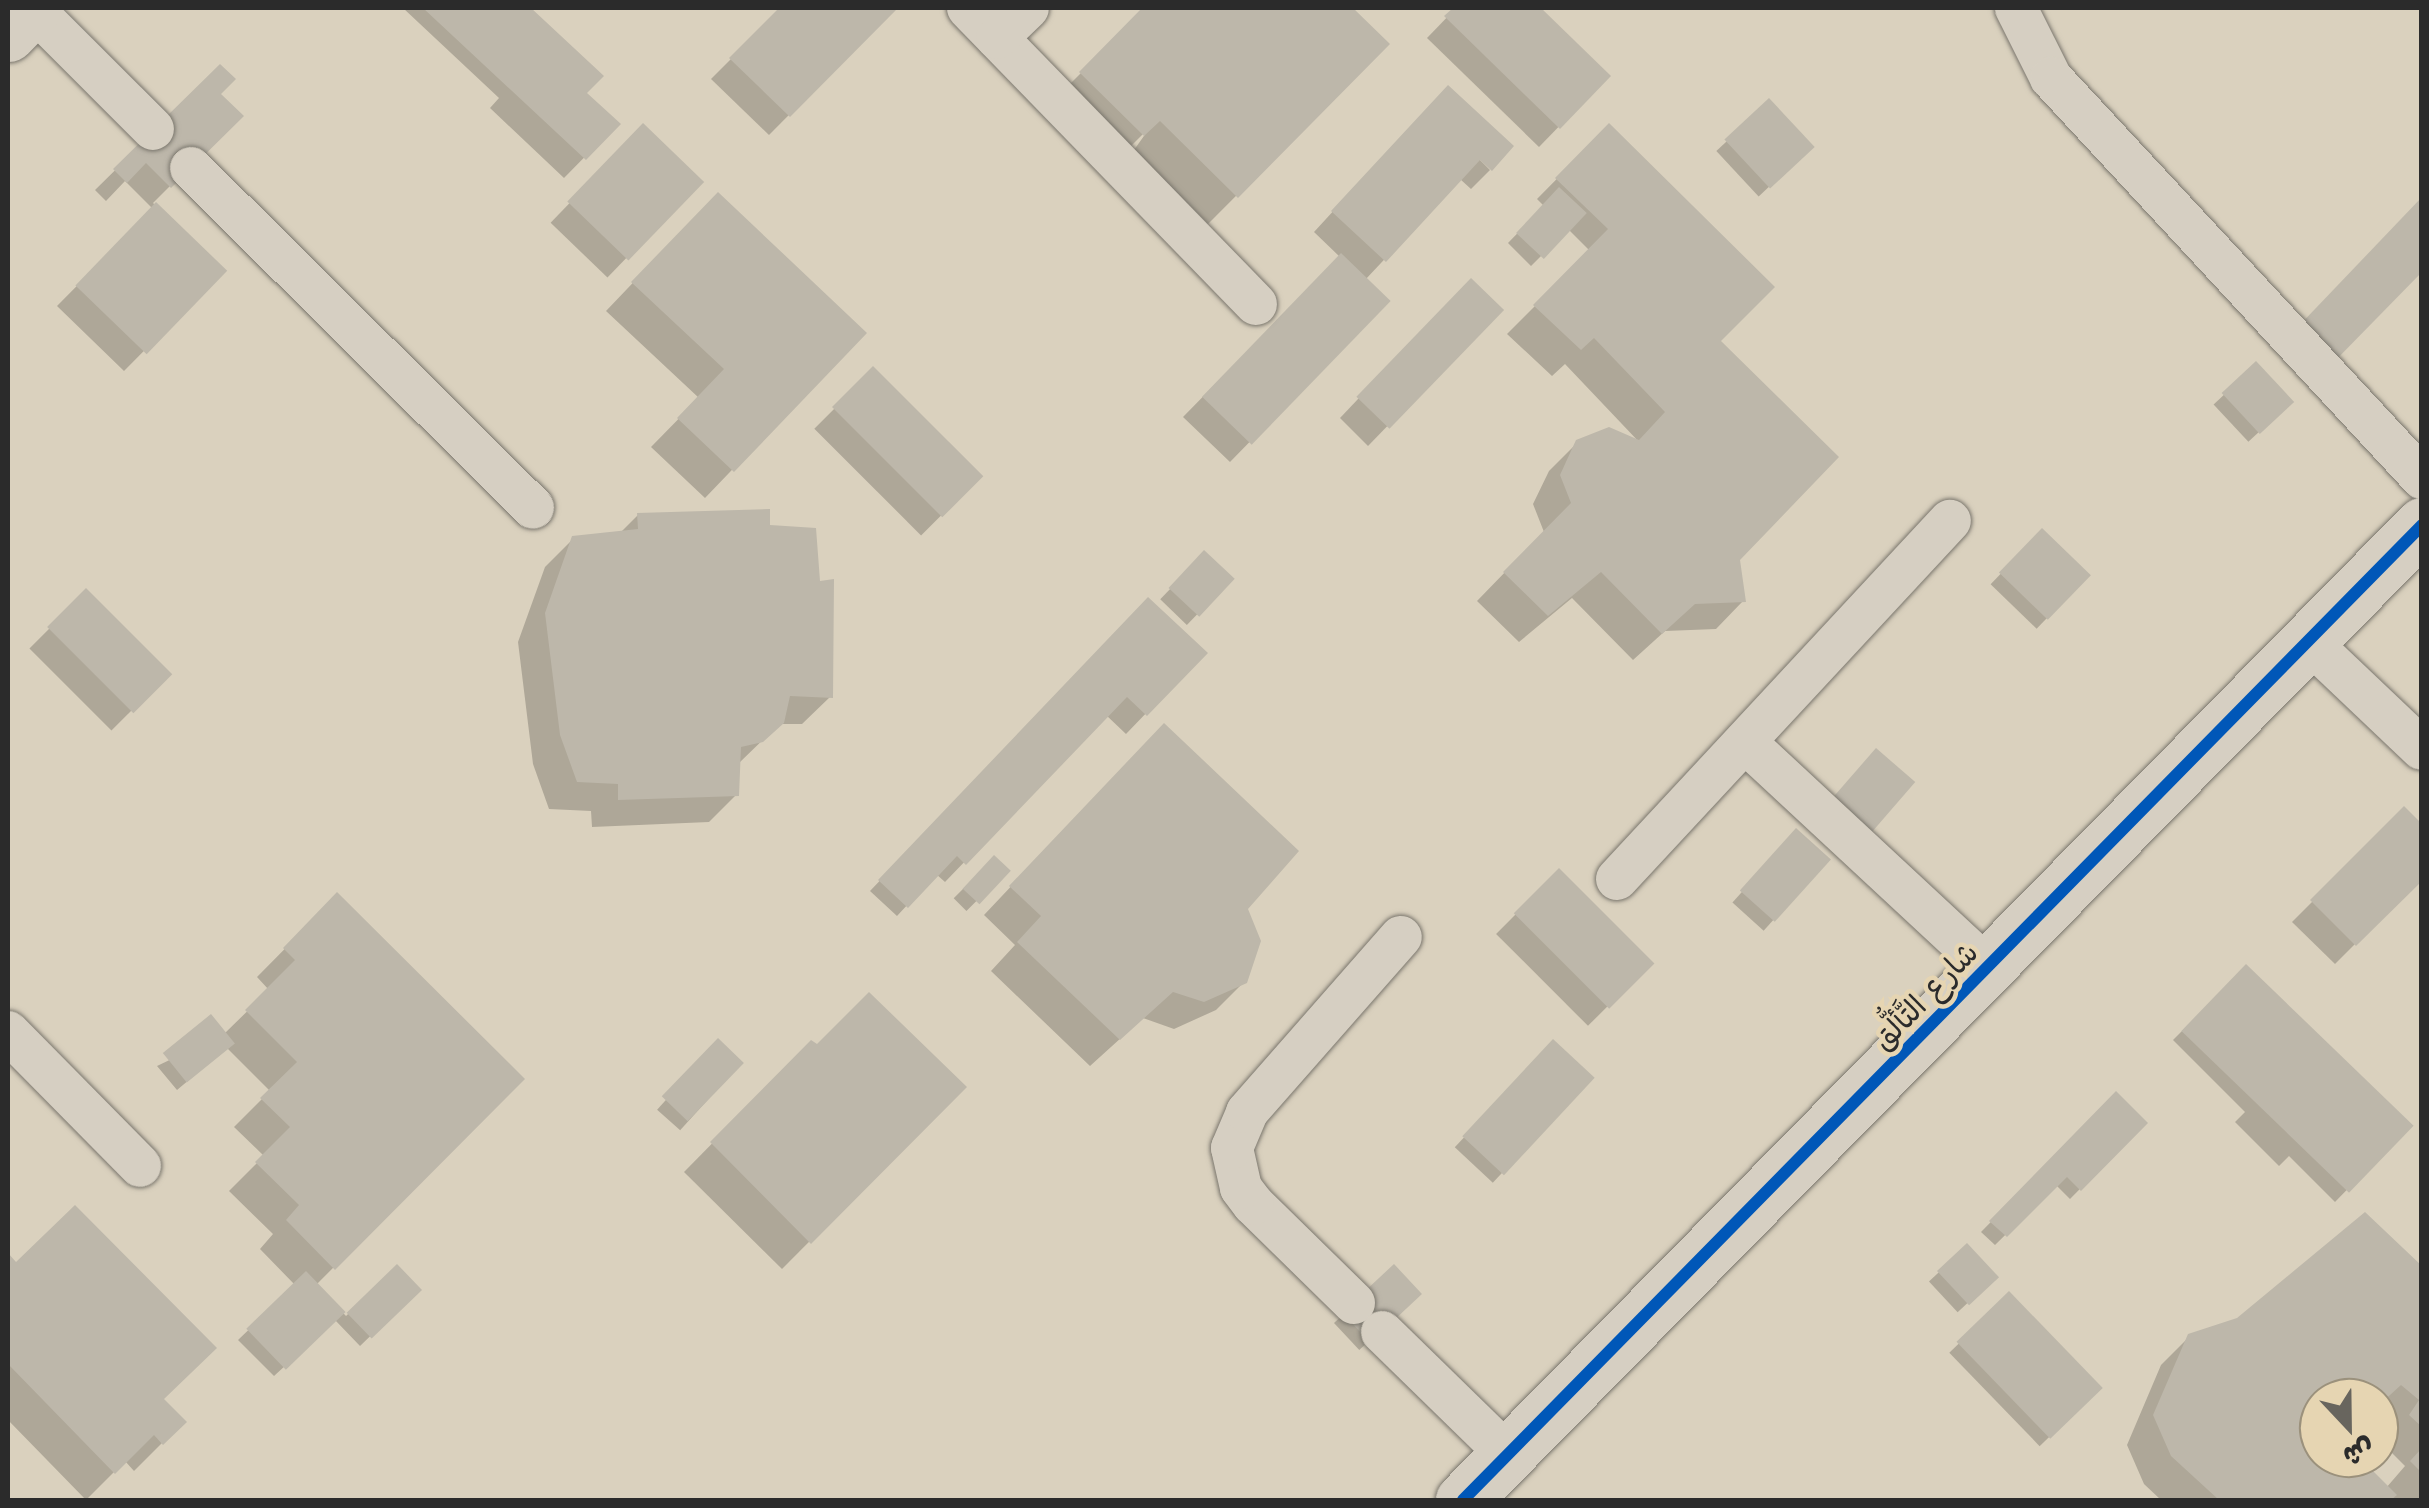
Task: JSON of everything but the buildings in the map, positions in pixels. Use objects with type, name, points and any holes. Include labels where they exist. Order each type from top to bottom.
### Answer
[{"type":"street","points":[[8,34],[32,8]]},
{"type":"street","name":"شارع التَّألُّق","points":[[1498,1481],[1987,967],[2422,525]]},
{"type":"lane","points":[[32,8],[153,130]]},
{"type":"lane","points":[[968,8],[1256,304]]},
{"type":"lane","points":[[997,38],[1028,8]]},
{"type":"lane","points":[[2016,8],[2050,78],[2422,478]]},
{"type":"lane","points":[[191,168],[534,508]]},
{"type":"lane","points":[[1617,879],[1950,521]]},
{"type":"lane","points":[[2307,640],[2422,749]]},
{"type":"lane","points":[[1745,742],[1987,967]]},
{"type":"lane","points":[[1401,937],[1247,1112],[1232,1148],[1247,1196],[1368,1317],[1498,1481]]},
{"type":"lane","points":[[8,1032],[140,1166]]},
{"type":"cycle path","points":[[1463,1500],[2422,525]]}]
